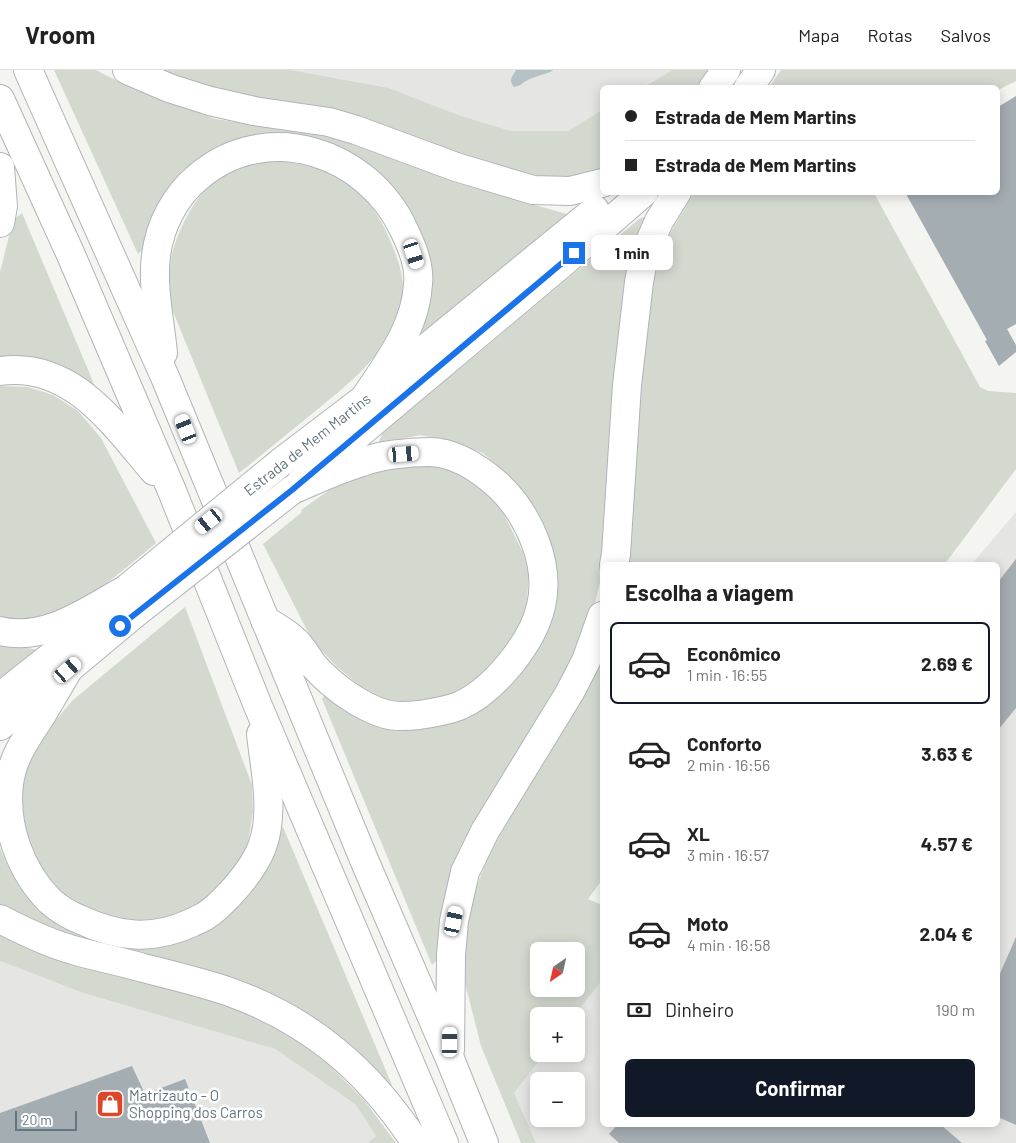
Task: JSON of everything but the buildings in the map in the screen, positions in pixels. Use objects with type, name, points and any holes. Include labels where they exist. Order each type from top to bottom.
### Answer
[{"type":"main road","points":[[28,70],[165,377],[484,1143]]},
{"type":"main road","points":[[127,70],[169,88],[210,101],[329,122],[456,167],[526,188],[570,191],[600,184]]},
{"type":"main road","points":[[714,85],[726,70]]},
{"type":"main road","points":[[750,85],[761,70]]},
{"type":"main road","points":[[0,99],[71,255],[172,490],[258,706],[444,1143]]},
{"type":"main road","points":[[165,377],[155,276],[160,238],[173,205],[182,192],[207,170],[222,160],[241,152],[261,148],[312,151],[352,168],[384,197],[398,217],[418,266],[416,300],[410,322],[393,354],[364,399]]},
{"type":"main road","points":[[0,167],[3,206],[0,223]]},
{"type":"main road","name":"Estrada de Mem Martins","points":[[0,726],[68,670],[129,603],[280,463],[364,399],[573,229],[612,195]]},
{"type":"main road","name":"Estrada de Mem Martins","points":[[0,697],[68,643],[292,490],[641,195]]},
{"type":"main road","points":[[615,562],[627,385],[639,282],[644,255],[651,238],[675,195]]},
{"type":"main road","points":[[0,371],[27,370],[45,374],[65,382],[89,399],[105,414],[172,490]]},
{"type":"main road","points":[[265,620],[295,640],[314,666],[343,691],[386,714],[410,716],[439,712],[460,705],[497,679],[531,633],[541,606],[541,561],[533,536],[522,514],[507,494],[488,476],[470,464],[447,455],[431,452],[404,454],[363,461],[292,490]]},
{"type":"main road","points":[[0,631],[32,633],[129,603]]},
{"type":"main road","points":[[450,1059],[451,956],[454,921],[465,872],[485,831],[570,692],[586,661],[600,622]]},
{"type":"main road","points":[[68,670],[17,754],[9,782],[8,809],[12,836],[23,864],[51,902],[72,916],[99,928],[126,934],[153,935],[171,931],[208,915],[236,888],[253,866],[262,846],[267,824],[268,806],[258,706]]},
{"type":"main road","points":[[0,918],[72,950],[227,991],[289,1018],[320,1038],[354,1067],[388,1103],[416,1143]]},
{"type":"shaded area","points":[[54,70],[96,70],[133,89],[216,119],[332,137],[457,183],[567,214],[568,220],[420,341],[430,293],[356,157],[339,148],[285,135],[264,135],[237,140],[212,150],[182,171],[161,199],[144,248],[138,254]]},
{"type":"shaded area","points":[[156,70],[291,70],[389,88],[461,116],[512,131],[568,131],[600,111],[600,172],[554,183],[236,97]]},
{"type":"shaded area","points":[[291,70],[672,70],[646,85],[600,85],[600,111],[568,131],[512,131],[461,116],[389,88]]},
{"type":"shaded area","points":[[516,70],[554,70],[514,87],[511,80]]},
{"type":"shaded area","points":[[672,70],[709,70],[698,85],[647,85]]},
{"type":"shaded area","points":[[781,70],[1016,70],[1016,81],[1000,89],[1000,85],[770,85]]},
{"type":"shaded area","points":[[278,160],[334,174],[361,193],[383,226],[397,257],[403,285],[402,304],[388,339],[364,368],[336,394],[239,473],[172,309],[170,265],[178,236],[189,212],[213,182],[222,175],[242,166]]},
{"type":"shaded area","points":[[693,195],[875,195],[980,387],[988,391],[1016,393],[1016,469],[946,562],[627,562],[644,349],[651,287],[669,235]]},
{"type":"shaded area","points":[[22,213],[97,391],[79,376],[52,364],[19,357],[0,357],[0,272],[13,220]]},
{"type":"shaded area","points":[[651,214],[609,503],[602,562],[600,562],[600,583],[592,615],[574,659],[452,870],[444,902],[438,959],[432,965],[322,699],[325,695],[364,722],[379,727],[402,729],[504,690],[526,667],[552,620],[556,603],[557,583],[548,536],[530,507],[502,470],[483,453],[442,439],[420,435],[378,444],[382,434],[391,426],[639,219]]},
{"type":"shaded area","points":[[0,386],[28,387],[53,395],[78,411],[101,438],[156,543],[85,598],[65,609],[44,617],[22,621],[0,620]]},
{"type":"shaded area","points":[[423,465],[452,468],[478,483],[501,508],[523,553],[529,573],[527,600],[520,628],[499,657],[479,677],[460,692],[417,705],[393,703],[360,686],[336,666],[312,640],[263,544],[302,512],[301,510],[335,486],[370,472]]},
{"type":"shaded area","points":[[1016,512],[1016,1143],[528,1143],[508,1098],[533,1062],[585,1062],[585,1007],[570,1007],[577,998],[585,998],[585,987],[600,968],[600,1127],[1000,1127],[1000,562],[974,562]]},
{"type":"shaded area","points":[[185,607],[252,785],[253,812],[248,842],[235,869],[222,886],[199,904],[170,919],[137,922],[112,920],[73,903],[53,884],[29,851],[18,796],[25,772],[48,729],[73,700]]},
{"type":"shaded area","points":[[0,644],[40,650],[0,683]]},
{"type":"shaded area","points":[[600,660],[600,883],[588,899],[600,904],[600,983],[581,1007],[530,1007],[530,1062],[538,1062],[514,1093],[536,1143],[521,1143],[481,1046],[465,983],[465,956],[469,913],[475,890],[491,850],[589,687]]},
{"type":"shaded area","points":[[283,827],[392,1085],[387,1089],[359,1058],[0,906],[0,848],[19,886],[40,910],[59,926],[94,940],[127,947],[163,947],[191,939],[222,920],[270,853]]},
{"type":"shaded area","points":[[0,933],[48,955],[232,1007],[272,1025],[303,1044],[328,1064],[364,1100],[396,1143],[368,1143],[376,1136],[355,1104],[275,1049],[83,993],[0,961]]},
{"type":"shaded area","points":[[0,961],[83,993],[275,1049],[355,1104],[376,1136],[368,1143],[0,1143]]},
{"type":"place","name":"Matrizauto - O Shopping dos Carros","points":[[110,1104]]},
{"type":"route","points":[[120,626],[292,490],[574,253]]}]
